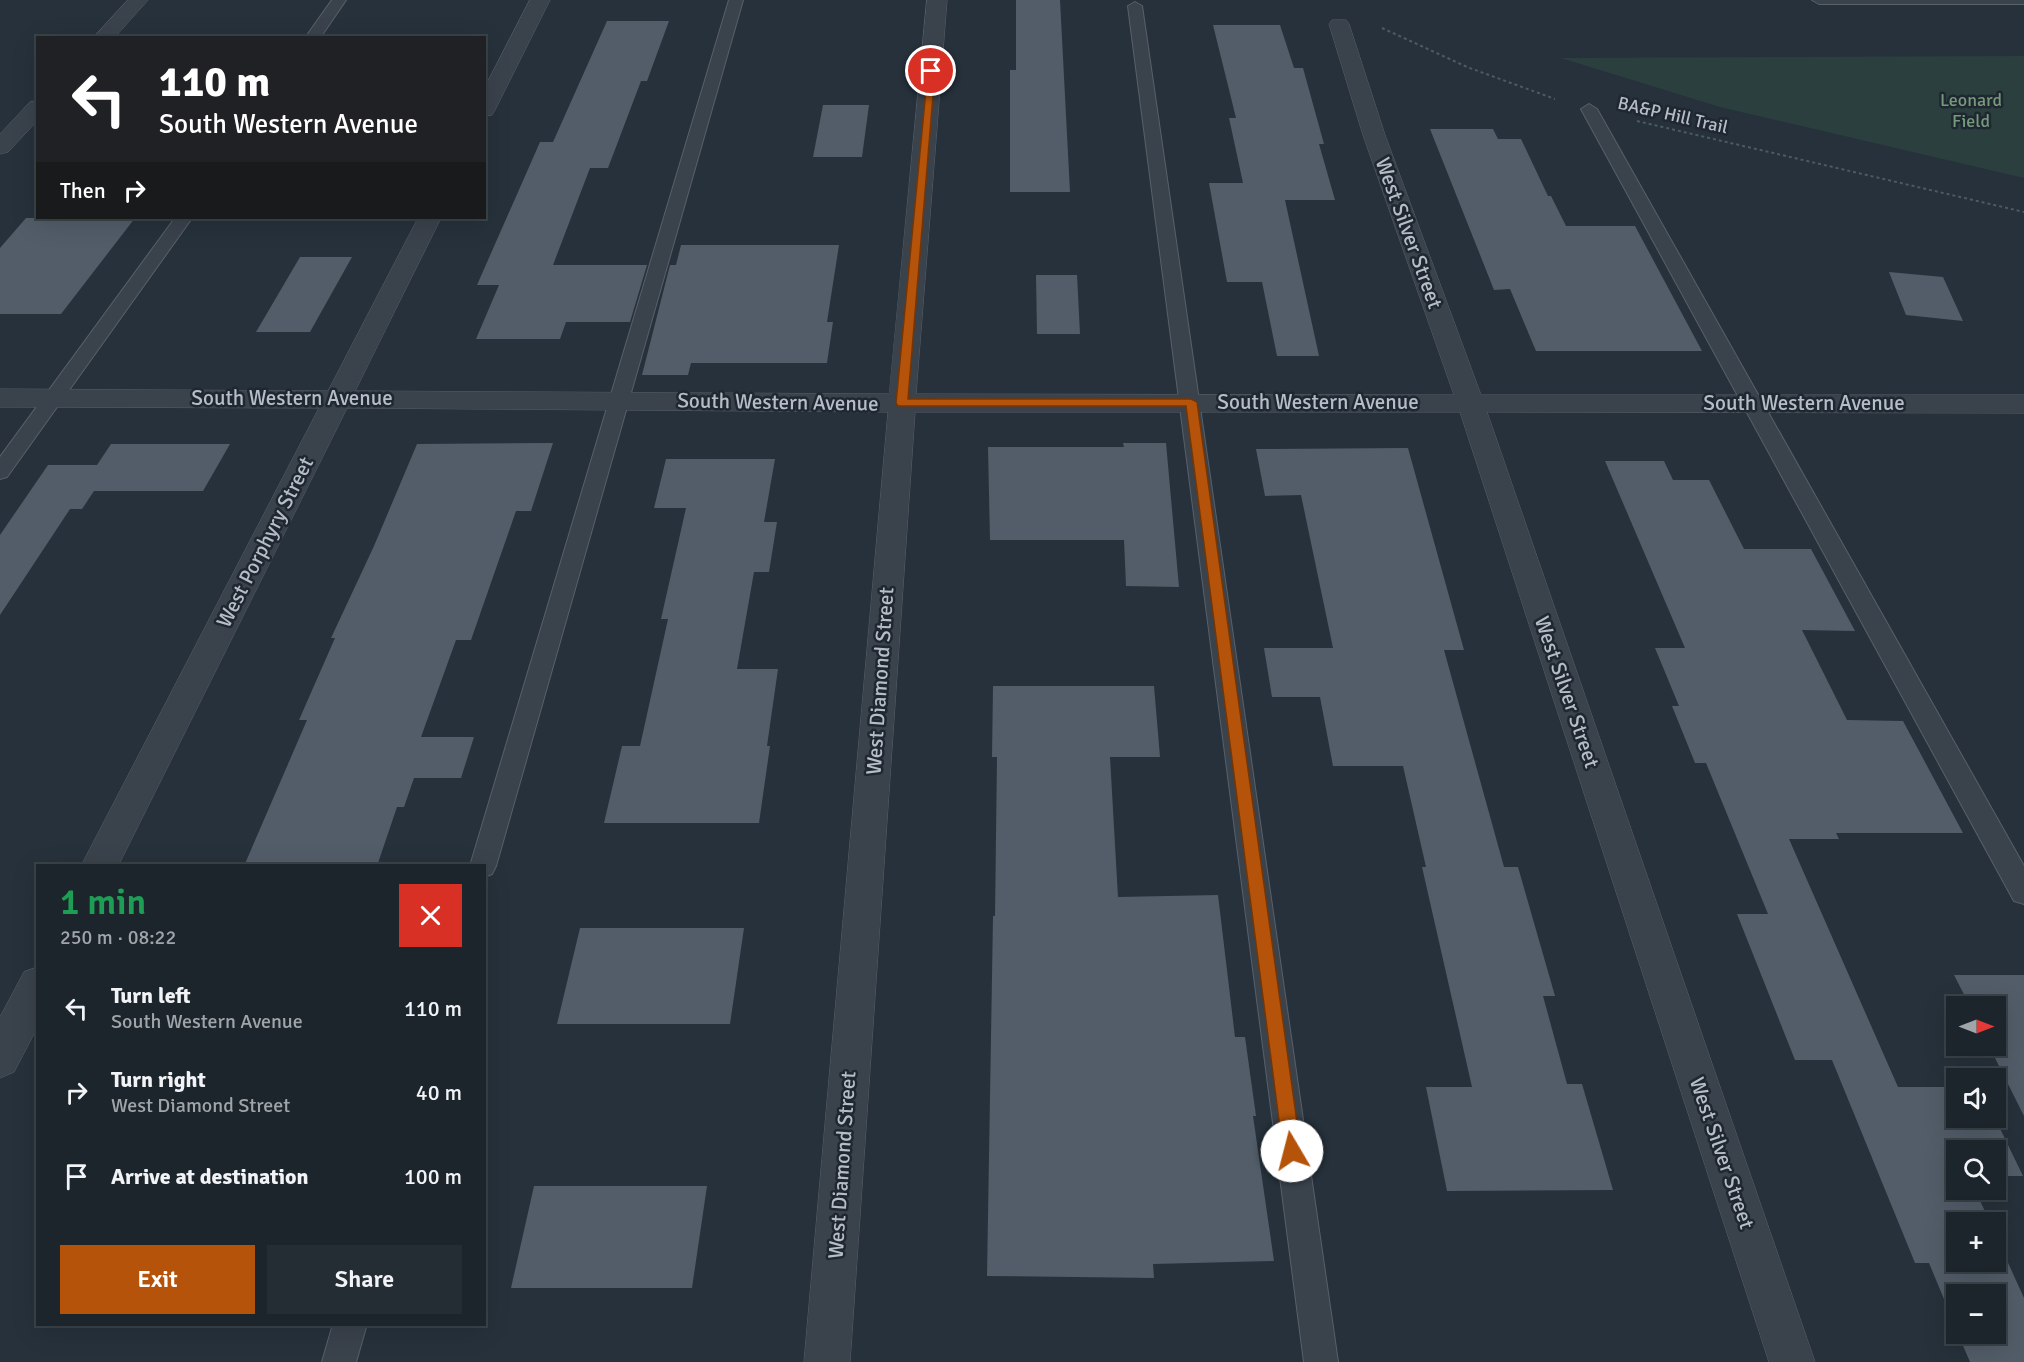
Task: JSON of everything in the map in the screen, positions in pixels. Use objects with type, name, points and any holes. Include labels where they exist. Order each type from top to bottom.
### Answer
[{"type":"street","points":[[105,36],[138,0]]},
{"type":"street","points":[[486,106],[540,0]]},
{"type":"street","name":"West Diamond Street","points":[[827,1362],[902,403],[937,0]]},
{"type":"street","name":"West Silver Street","points":[[1339,24],[1374,135],[1470,402],[1792,1362]]},
{"type":"street","points":[[0,147],[36,109]]},
{"type":"street","name":"West Porphyry Street","points":[[100,864],[429,219]]},
{"type":"street","name":"South Western Avenue","points":[[0,398],[339,398],[902,403],[2024,404]]},
{"type":"street","points":[[0,1058],[36,989]]},
{"type":"lane","points":[[313,36],[339,0]]},
{"type":"lane","points":[[484,864],[736,0]]},
{"type":"lane","points":[[1819,0],[2024,0]]},
{"type":"lane","points":[[1135,6],[1321,1362]]},
{"type":"lane","points":[[1589,109],[2024,892]]},
{"type":"lane","points":[[0,472],[182,219]]},
{"type":"lane","points":[[339,1362],[349,1326]]},
{"type":"path","name":"BA&P Hill Trail","points":[[1380,27],[1434,54],[1512,86],[1589,109],[2024,213]]},
{"type":"green space","name":"Leonard Field","points":[[2024,56],[2024,178],[1720,107],[1561,58]]},
{"type":"building","points":[[1016,0],[1060,0],[1070,192],[1010,192],[1010,70],[1016,70]]},
{"type":"building","points":[[607,21],[669,21],[647,81],[641,81],[608,168],[590,168],[553,265],[647,265],[630,322],[566,322],[560,339],[476,339],[499,285],[477,285],[540,142],[553,142]]},
{"type":"building","points":[[1213,25],[1280,25],[1294,68],[1303,68],[1324,144],[1319,144],[1335,200],[1285,200],[1319,356],[1277,356],[1262,282],[1227,282],[1209,183],[1243,183],[1229,118],[1236,118]]},
{"type":"building","points":[[823,105],[869,105],[862,157],[813,157]]},
{"type":"building","points":[[1430,129],[1493,129],[1498,139],[1521,139],[1548,196],[1551,196],[1566,226],[1635,226],[1702,351],[1536,351],[1510,289],[1494,290]]},
{"type":"building","points":[[26,218],[134,219],[61,314],[0,314],[0,248]]},
{"type":"building","points":[[681,245],[839,245],[827,322],[833,322],[827,363],[691,363],[688,375],[642,375],[670,265],[676,265]]},
{"type":"building","points":[[300,257],[352,257],[310,332],[256,332]]},
{"type":"building","points":[[1889,272],[1943,277],[1963,321],[1906,315]]},
{"type":"building","points":[[1036,275],[1077,275],[1080,334],[1037,334]]},
{"type":"building","points":[[553,443],[531,511],[516,511],[471,640],[456,640],[421,737],[474,737],[461,778],[414,778],[404,807],[397,807],[378,864],[245,864],[307,720],[299,720],[335,638],[331,638],[374,546],[417,444]]},
{"type":"building","points":[[1123,443],[1166,443],[1179,587],[1126,586],[1124,540],[990,540],[988,447],[1124,447]]},
{"type":"building","points":[[111,444],[230,444],[203,491],[94,491],[82,509],[70,509],[0,615],[0,535],[48,465],[97,465]]},
{"type":"building","points":[[1408,448],[1464,650],[1444,650],[1504,867],[1518,867],[1555,996],[1543,996],[1567,1084],[1582,1084],[1613,1190],[1447,1191],[1426,1087],[1472,1087],[1422,867],[1426,867],[1403,766],[1333,766],[1320,697],[1272,697],[1264,648],[1333,648],[1301,495],[1265,496],[1256,449]]},
{"type":"building","points":[[666,459],[775,459],[764,522],[777,522],[769,572],[754,572],[737,669],[778,669],[759,823],[604,823],[622,746],[640,746],[668,619],[661,619],[686,508],[654,508]]},
{"type":"building","points":[[1605,461],[1664,461],[1673,480],[1709,480],[1744,549],[1811,549],[1855,631],[1802,630],[1847,720],[1903,721],[1963,833],[1836,833],[1839,839],[1789,839],[1898,1087],[1946,1087],[1946,1128],[2000,1128],[2006,1140],[1946,1140],[1946,1200],[1980,1200],[1985,1212],[1946,1212],[1946,1272],[2006,1272],[2006,1258],[2024,1298],[2024,1362],[1970,1362],[1962,1344],[2006,1344],[2006,1284],[1946,1284],[1946,1304],[1929,1263],[1915,1263],[1832,1060],[1795,1060],[1737,914],[1768,914],[1706,763],[1695,763],[1672,706],[1679,706],[1655,648],[1685,648]]},
{"type":"building","points":[[993,686],[1154,686],[1160,757],[1110,757],[1118,897],[1218,895],[1235,1037],[1245,1037],[1256,1116],[1253,1116],[1274,1261],[1153,1264],[1154,1278],[987,1276],[997,757],[992,757]]},
{"type":"building","points":[[580,928],[744,928],[730,1024],[557,1024]]},
{"type":"building","points":[[1954,975],[2024,975],[2024,1116],[2006,1080],[2006,1068],[2000,1068],[1994,1056],[2006,1056],[2006,996],[1965,996]]},
{"type":"building","points":[[2006,1141],[2023,1176],[2006,1176]]},
{"type":"building","points":[[534,1186],[707,1186],[692,1288],[511,1288]]},
{"type":"route","points":[[931,71],[902,403],[1191,402],[1292,1151]]}]
